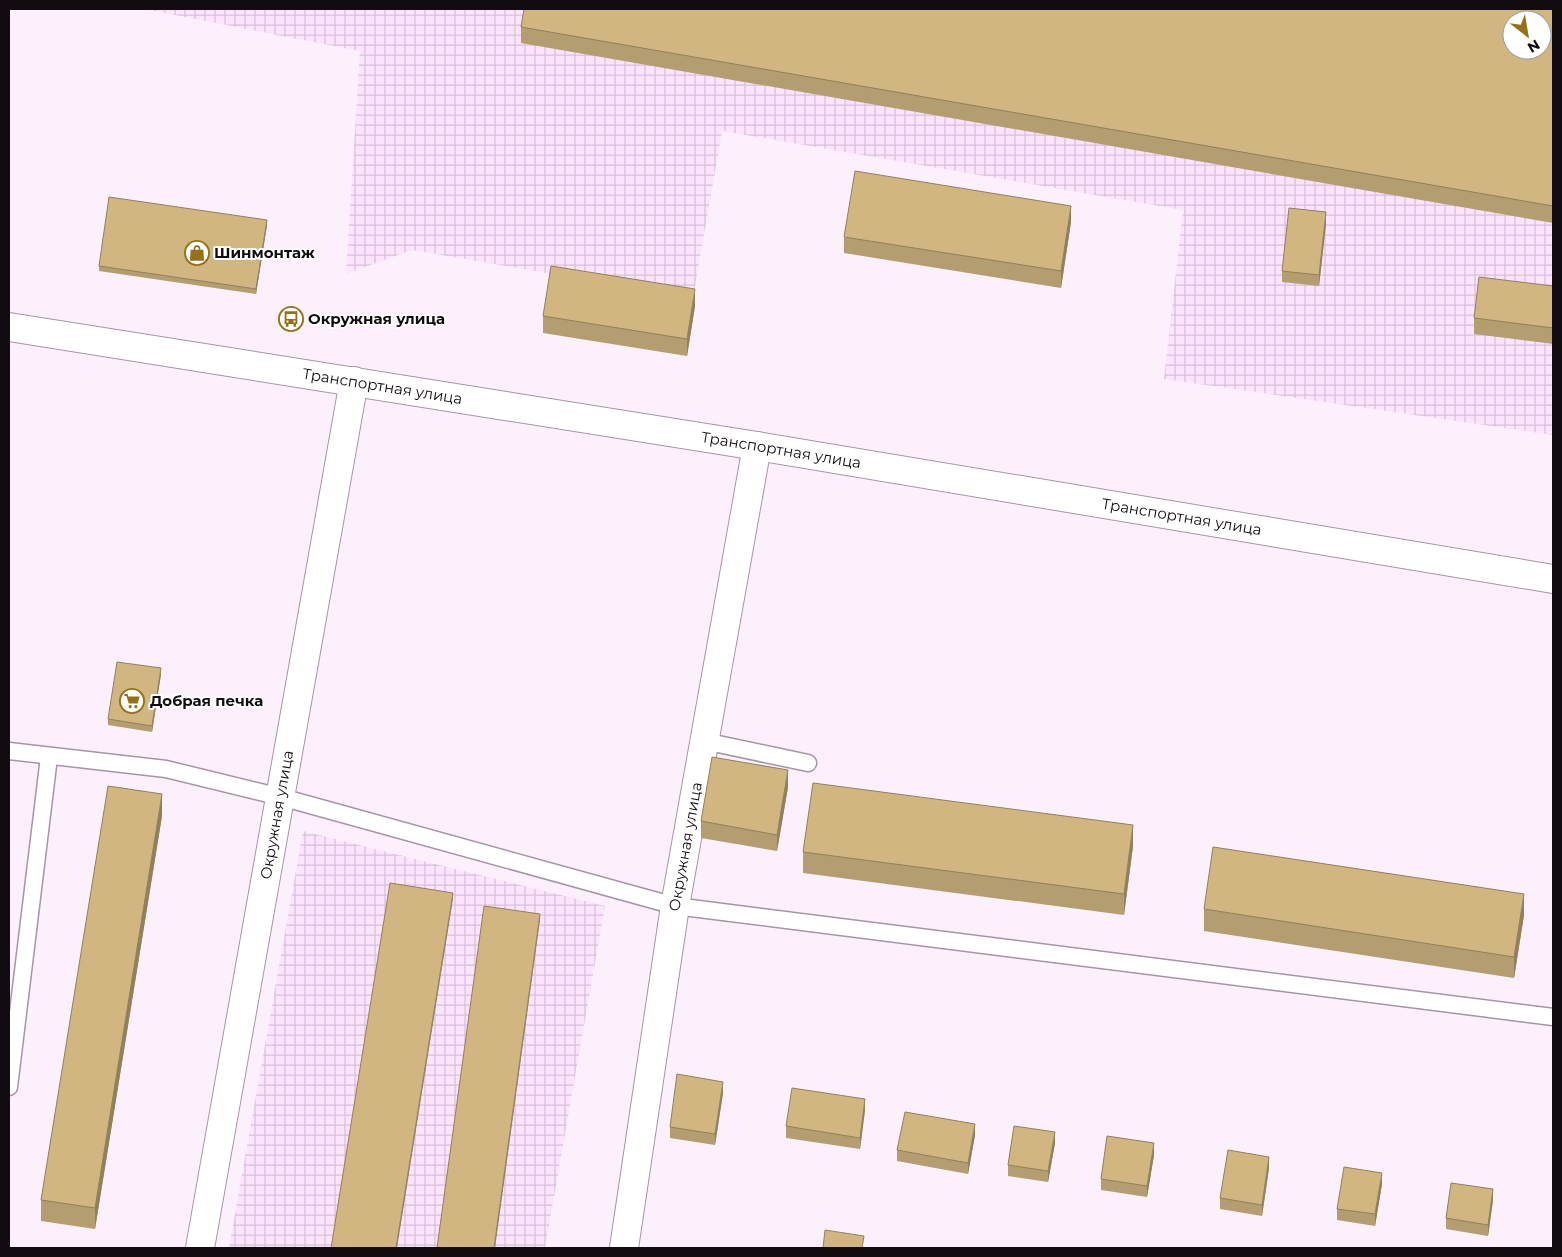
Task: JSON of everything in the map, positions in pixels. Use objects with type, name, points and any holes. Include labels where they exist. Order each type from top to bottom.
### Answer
[{"type":"street","name":"Транспортная улица","points":[[9,327],[757,446],[1553,579]]},
{"type":"street","name":"Окружная улица","points":[[200,1248],[354,381]]},
{"type":"street","name":"Окружная улица","points":[[624,1248],[675,906],[757,446]]},
{"type":"lane","points":[[704,741],[808,764]]},
{"type":"lane","points":[[9,751],[166,769],[281,797],[675,906],[1553,1017]]},
{"type":"lane","points":[[9,1087],[49,757]]},
{"type":"shaded area","points":[[144,9],[1553,9],[1553,435],[1164,379],[1183,210],[722,131],[693,298],[412,250],[346,274],[360,51]]},
{"type":"shaded area","points":[[303,831],[605,906],[545,1248],[229,1248]]},
{"type":"building","points":[[524,9],[1553,9],[1553,206],[521,27]]},
{"type":"building","points":[[855,171],[1071,206],[1061,271],[844,237]]},
{"type":"building","points":[[109,197],[267,220],[256,289],[99,266]]},
{"type":"building","points":[[1289,208],[1326,212],[1319,275],[1282,271]]},
{"type":"building","points":[[551,266],[695,289],[687,339],[543,316]]},
{"type":"building","points":[[1479,277],[1553,286],[1553,328],[1474,318]]},
{"type":"building","points":[[117,662],[161,668],[152,726],[108,719]]},
{"type":"building","points":[[712,757],[788,770],[777,835],[701,821]]},
{"type":"building","points":[[813,783],[1133,825],[1124,894],[803,852]]},
{"type":"building","points":[[108,786],[162,794],[95,1208],[41,1200]]},
{"type":"building","points":[[1213,847],[1524,894],[1514,957],[1204,909]]},
{"type":"building","points":[[390,883],[453,893],[396,1248],[331,1248]]},
{"type":"building","points":[[484,906],[540,914],[494,1248],[437,1248]]},
{"type":"building","points":[[677,1074],[723,1082],[715,1134],[670,1127]]},
{"type":"building","points":[[792,1088],[865,1099],[860,1138],[786,1126]]},
{"type":"building","points":[[905,1112],[975,1124],[968,1163],[897,1150]]},
{"type":"building","points":[[1014,1126],[1055,1132],[1048,1171],[1008,1165]]},
{"type":"building","points":[[1107,1136],[1154,1143],[1147,1186],[1101,1179]]},
{"type":"building","points":[[1228,1150],[1269,1157],[1262,1205],[1220,1198]]},
{"type":"building","points":[[1344,1167],[1382,1173],[1375,1214],[1337,1209]]},
{"type":"building","points":[[1451,1183],[1493,1189],[1488,1225],[1446,1218]]},
{"type":"building","points":[[825,1230],[864,1236],[862,1248],[823,1248]]},
{"type":"place","name":"Шинмонтаж","points":[[197,253]]},
{"type":"place","name":"Окружная улица","points":[[291,319]]},
{"type":"place","name":"Добрая печка","points":[[132,701]]}]
